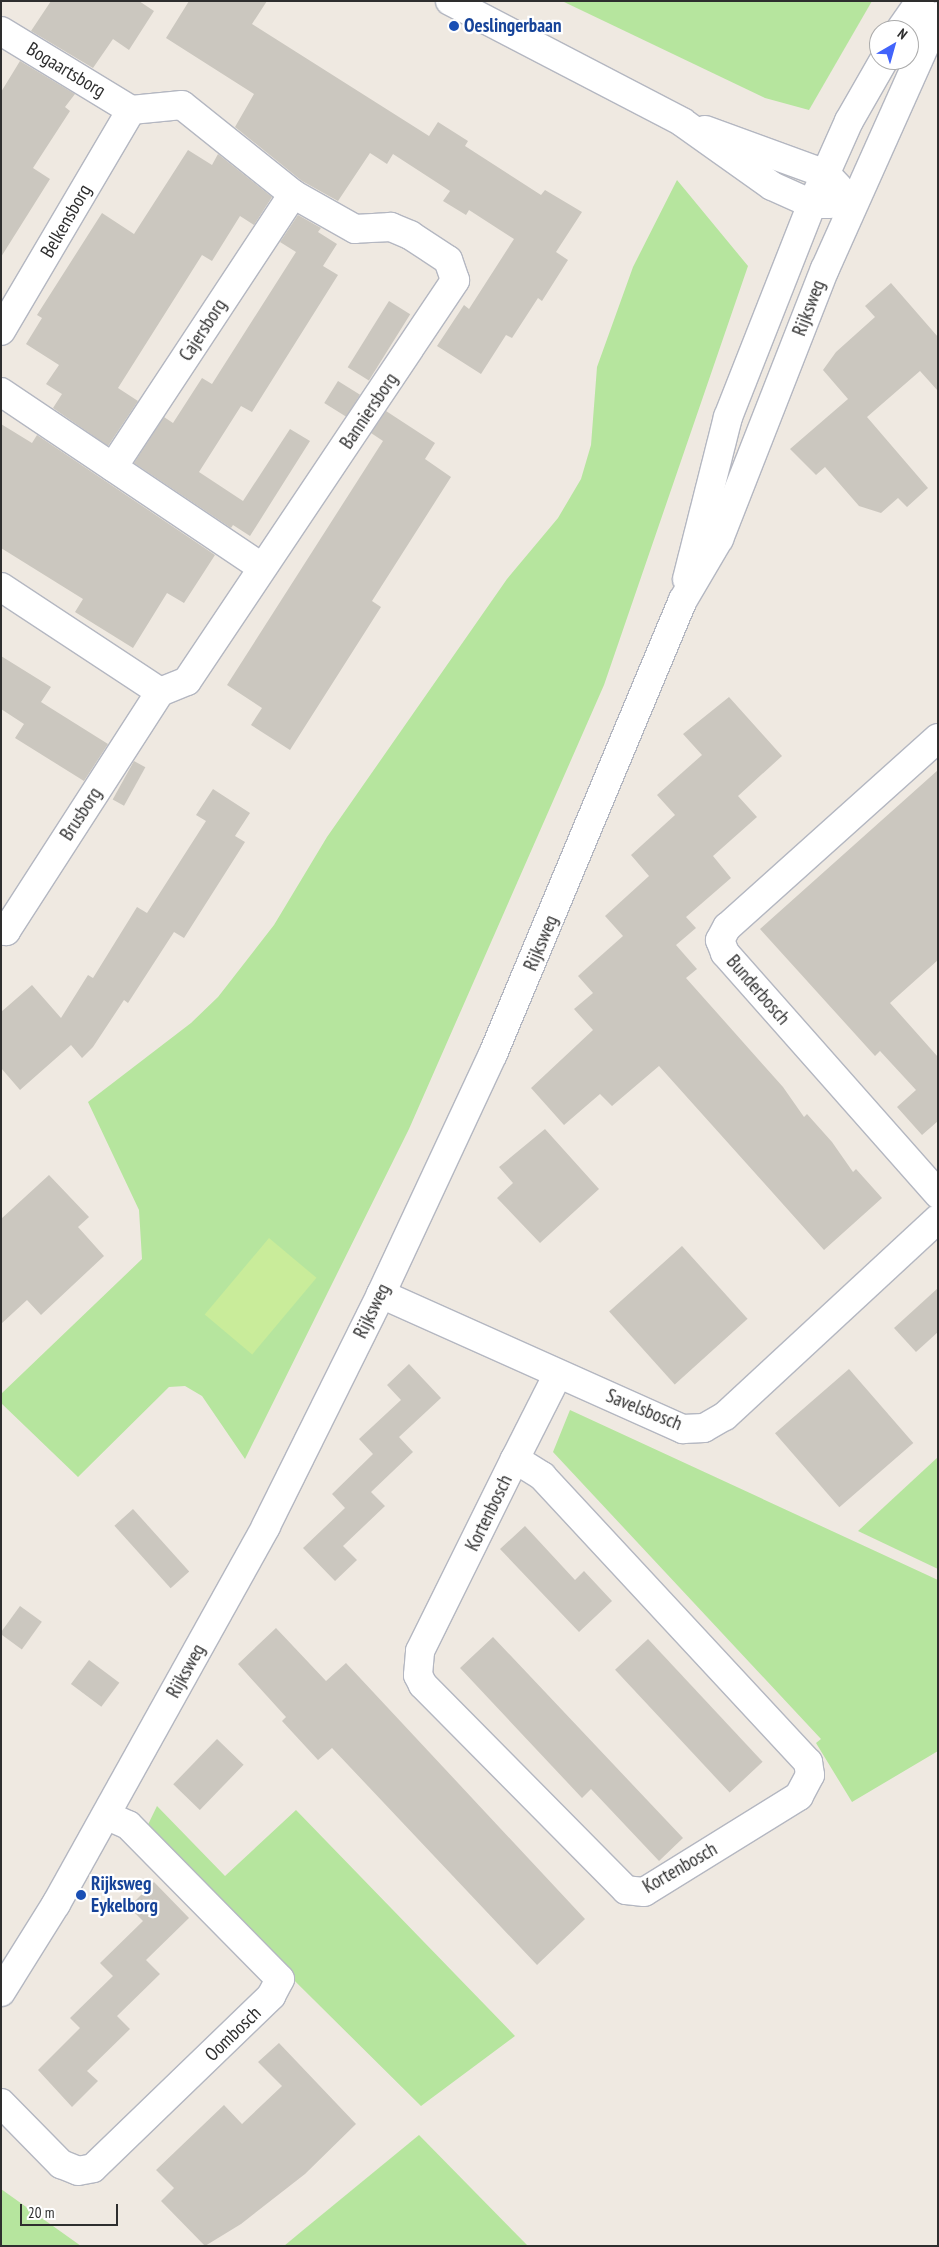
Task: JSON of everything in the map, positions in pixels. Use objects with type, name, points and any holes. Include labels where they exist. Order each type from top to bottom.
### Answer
[{"type":"street","points":[[450,1],[682,122],[826,174],[853,204]]},
{"type":"street","points":[[907,20],[920,1]]},
{"type":"street","name":"Rijksweg","points":[[1,1992],[106,1815],[266,1526],[381,1294],[493,1054],[683,600],[719,539],[853,204],[938,16]]},
{"type":"street","name":"Bogaartsborg","points":[[1,31],[131,110]]},
{"type":"street","name":"Rijksweg","points":[[683,600],[698,528],[728,417],[812,204],[879,70]]},
{"type":"street","name":"Banniersborg","points":[[131,110],[182,106],[293,194],[355,229],[391,227],[410,235],[448,260],[455,280],[261,567],[187,681],[160,692]]},
{"type":"street","name":"Belkensborg","points":[[1,331],[131,110]]},
{"type":"street","points":[[682,122],[772,186],[812,204],[853,204]]},
{"type":"street","name":"Cajersborg","points":[[113,467],[293,194]]},
{"type":"street","points":[[1,392],[261,567]]},
{"type":"street","points":[[1,587],[160,692]]},
{"type":"street","name":"Brusborg","points":[[4,928],[160,692]]},
{"type":"street","name":"Bunderbosch","points":[[938,738],[727,926],[720,940],[725,953],[938,1194]]},
{"type":"street","name":"Savelsbosch","points":[[381,1294],[683,1429],[704,1428],[725,1416],[938,1219]]},
{"type":"street","name":"Kortenbosch","points":[[515,1460],[542,1476],[808,1762],[810,1775],[799,1796],[644,1892],[626,1890],[430,1692],[418,1675],[420,1651],[515,1460],[558,1374]]},
{"type":"street","name":"Oombosch","points":[[1,2103],[61,2164],[78,2171],[92,2168],[271,1996],[280,1979],[128,1825],[106,1815]]},
{"type":"green space","points":[[562,1],[872,1],[809,110],[765,98]]},
{"type":"green space","points":[[677,180],[748,266],[604,685],[409,1129],[245,1459],[202,1396],[185,1386],[169,1387],[78,1477],[1,1403],[1,1394],[142,1259],[139,1210],[88,1102],[191,1023],[218,997],[274,925],[327,837],[507,579],[558,518],[581,479],[591,445],[597,367],[633,267]]},
{"type":"green space","points":[[269,1238],[316,1278],[252,1354],[205,1315]]},
{"type":"green space","points":[[570,1410],[938,1580],[938,1751],[852,1802],[816,1743],[821,1739],[553,1452]]},
{"type":"green space","points":[[938,1457],[938,1569],[858,1531]]},
{"type":"green space","points":[[157,1806],[225,1876],[296,1810],[515,2036],[421,2106],[210,1897],[142,1837]]},
{"type":"green space","points":[[419,2135],[528,2246],[284,2246],[302,2231]]},
{"type":"green space","points":[[1,2189],[81,2246],[1,2246]]},
{"type":"building","points":[[51,1],[139,1],[154,11],[129,50],[113,39],[93,68],[31,31]]},
{"type":"building","points":[[189,1],[267,1],[252,24],[429,136],[438,122],[468,141],[465,146],[541,195],[545,190],[582,212],[556,252],[568,260],[542,301],[538,298],[512,338],[506,335],[481,374],[437,346],[464,305],[469,309],[514,239],[469,210],[466,215],[443,201],[450,191],[393,154],[387,164],[370,153],[338,201],[302,181],[235,127],[254,94],[166,38]]},
{"type":"building","points":[[20,61],[75,94],[65,107],[70,111],[33,168],[50,179],[1,257],[1,92]]},
{"type":"building","points":[[188,150],[212,165],[218,154],[272,197],[254,225],[240,216],[212,261],[202,255],[118,388],[138,401],[108,446],[53,408],[62,394],[46,384],[59,365],[26,344],[42,318],[37,315],[102,213],[134,234]]},
{"type":"building","points":[[298,215],[321,228],[318,232],[337,244],[323,266],[338,275],[252,412],[241,406],[199,472],[243,501],[290,429],[310,441],[250,536],[233,525],[231,528],[134,463],[164,417],[173,423],[202,378],[212,384],[296,252],[280,242]]},
{"type":"building","points":[[891,283],[938,337],[938,391],[920,371],[867,417],[928,488],[907,507],[898,498],[881,513],[859,506],[825,467],[816,475],[790,449],[848,399],[823,370],[836,352],[875,317],[865,306]]},
{"type":"building","points":[[389,301],[410,314],[369,380],[348,367]]},
{"type":"building","points":[[338,381],[360,395],[346,417],[324,403]]},
{"type":"building","points":[[386,411],[435,443],[425,459],[451,477],[372,601],[381,607],[290,750],[251,725],[262,708],[227,685],[383,441],[371,433]]},
{"type":"building","points":[[1,424],[32,443],[37,435],[215,555],[184,603],[167,593],[133,648],[75,612],[83,599],[1,548]]},
{"type":"building","points":[[1,656],[51,687],[41,702],[108,744],[84,781],[15,738],[24,724],[1,709]]},
{"type":"building","points":[[729,697],[782,756],[738,796],[757,817],[713,856],[731,878],[686,917],[696,928],[676,945],[697,969],[686,978],[783,1087],[804,1117],[807,1114],[832,1142],[853,1172],[856,1169],[882,1198],[824,1250],[659,1066],[612,1106],[600,1094],[564,1125],[531,1088],[593,1030],[574,1009],[593,993],[578,976],[623,936],[605,916],[649,876],[631,855],[675,815],[657,795],[702,755],[683,734]]},
{"type":"building","points":[[134,761],[145,767],[124,806],[113,799]]},
{"type":"building","points":[[938,770],[938,960],[890,1003],[938,1057],[938,1121],[922,1135],[897,1107],[916,1090],[880,1051],[875,1056],[760,929]]},
{"type":"building","points":[[213,789],[250,813],[235,836],[245,842],[184,938],[174,932],[128,1003],[124,1000],[93,1047],[82,1058],[71,1045],[20,1090],[1,1068],[1,1012],[32,985],[61,1018],[88,975],[93,978],[137,907],[147,913],[206,821],[196,815]]},
{"type":"building","points":[[545,1129],[599,1189],[540,1243],[497,1198],[513,1183],[499,1167]]},
{"type":"building","points":[[49,1175],[89,1217],[78,1227],[104,1256],[41,1315],[27,1300],[1,1324],[1,1219]]},
{"type":"building","points":[[682,1246],[748,1319],[675,1384],[609,1312]]},
{"type":"building","points":[[938,1288],[938,1332],[916,1352],[894,1328]]},
{"type":"building","points":[[409,1364],[441,1398],[399,1437],[413,1452],[371,1492],[385,1506],[343,1546],[357,1560],[335,1581],[303,1548],[345,1508],[332,1494],[373,1454],[359,1439],[401,1400],[387,1385]]},
{"type":"building","points":[[849,1369],[913,1443],[839,1507],[775,1433]]},
{"type":"building","points":[[133,1509],[189,1571],[171,1588],[114,1526]]},
{"type":"building","points":[[525,1526],[575,1580],[584,1571],[612,1601],[579,1632],[500,1549]]},
{"type":"building","points":[[20,1606],[42,1622],[22,1649],[1,1634]]},
{"type":"building","points":[[276,1628],[326,1681],[346,1663],[585,1919],[537,1965],[332,1748],[318,1760],[282,1721],[286,1717],[238,1664]]},
{"type":"building","points":[[493,1637],[683,1838],[659,1861],[591,1789],[582,1798],[460,1668]]},
{"type":"building","points":[[648,1639],[763,1762],[730,1793],[615,1670]]},
{"type":"building","points":[[89,1660],[119,1683],[101,1707],[71,1684]]},
{"type":"building","points":[[217,1739],[244,1765],[200,1810],[173,1784]]},
{"type":"building","points":[[154,1882],[189,1918],[146,1960],[160,1974],[117,2016],[130,2029],[87,2071],[98,2081],[72,2107],[38,2070],[80,2028],[70,2018],[113,1976],[100,1963],[143,1921],[129,1907]]},
{"type":"building","points":[[279,2043],[356,2124],[305,2174],[241,2224],[205,2246],[161,2201],[174,2188],[156,2170],[224,2105],[242,2124],[282,2086],[258,2062]]},
{"type":"place","name":"Oeslingerbaan","points":[[454,26]]},
{"type":"place","name":"Rijksweg Eykelborg","points":[[81,1895]]}]
